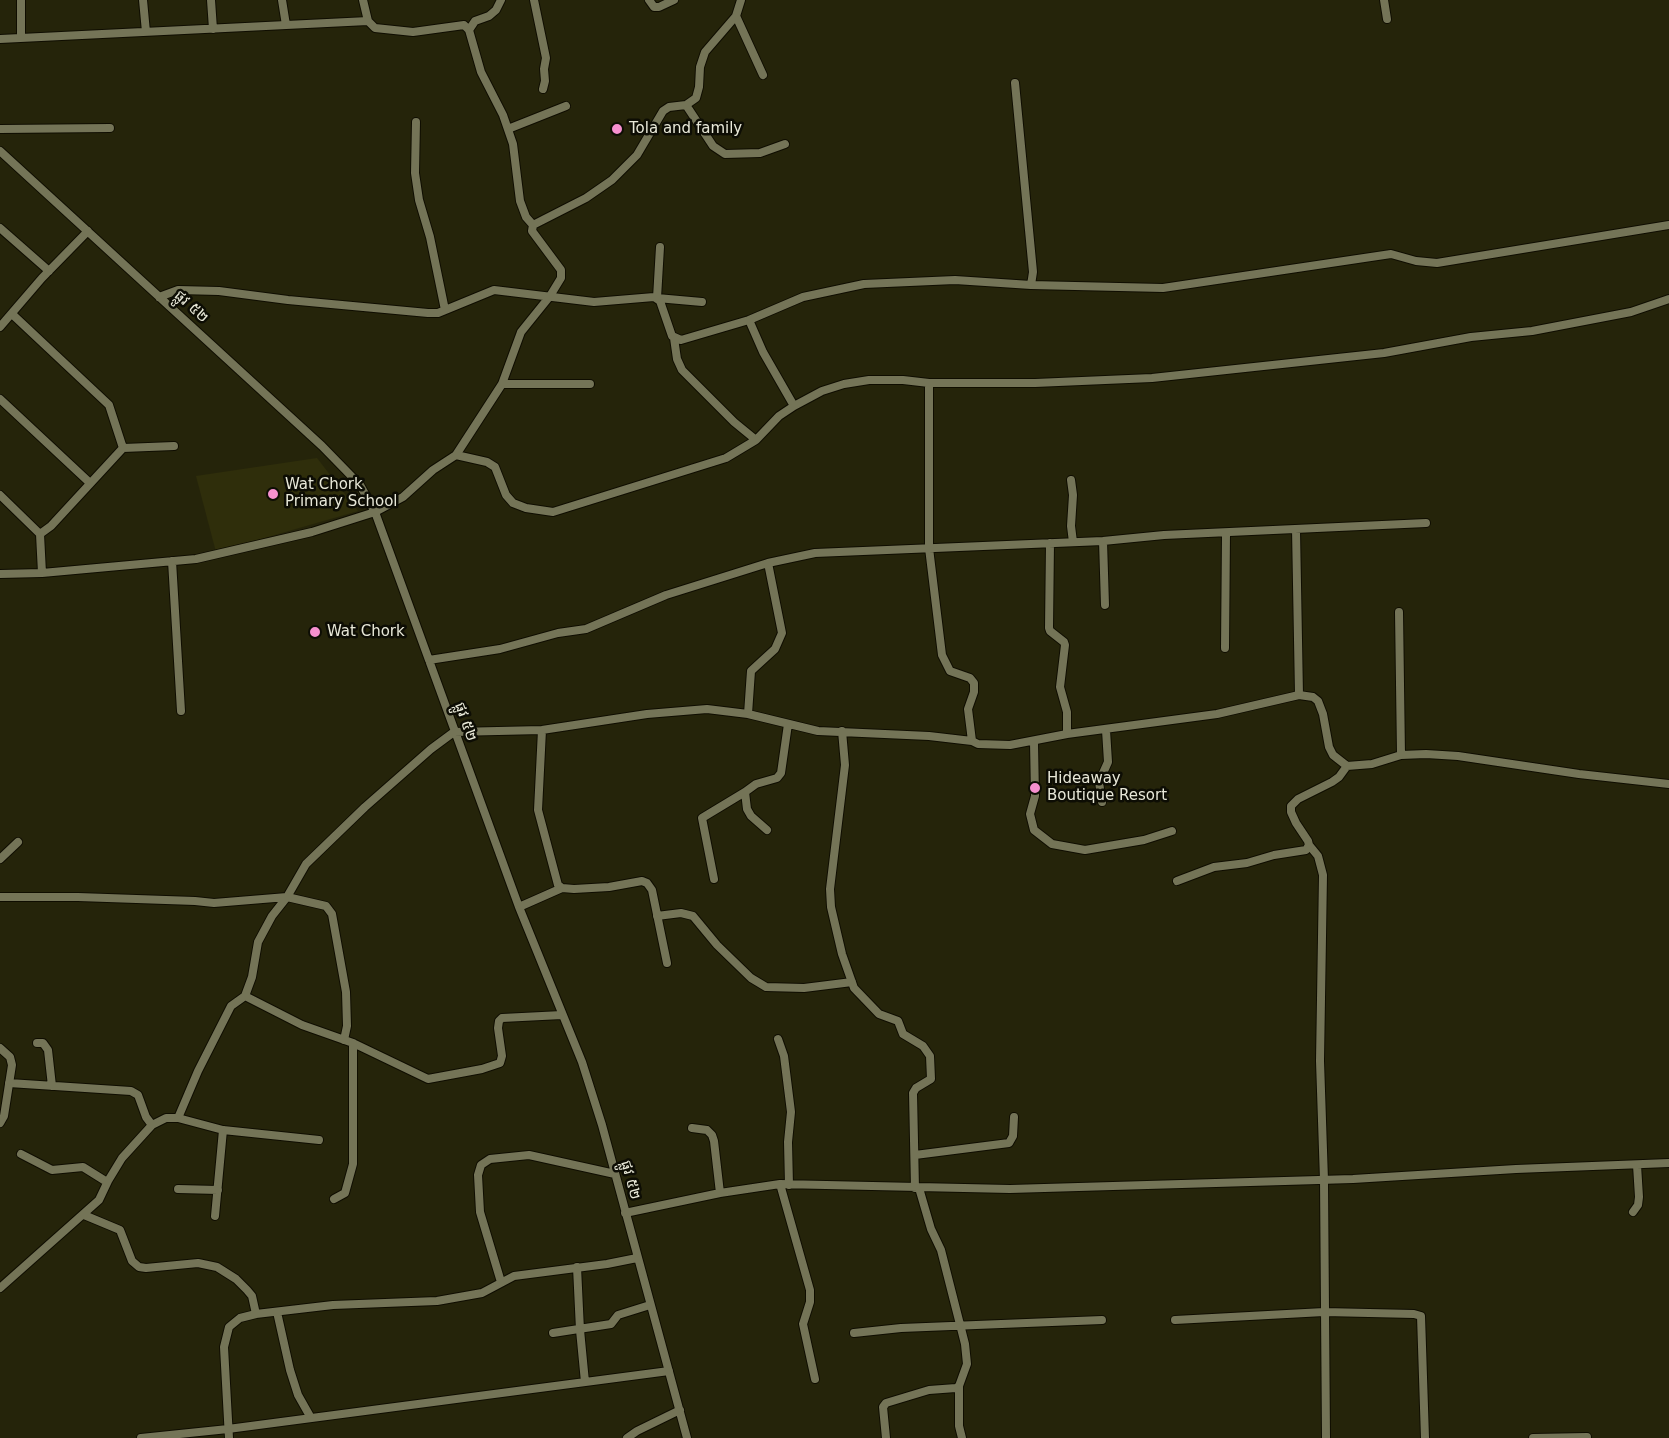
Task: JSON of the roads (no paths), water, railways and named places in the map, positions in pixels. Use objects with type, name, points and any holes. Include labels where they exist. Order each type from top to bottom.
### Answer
[{"type":"street","points":[[21,0],[21,38]]},
{"type":"street","points":[[143,0],[146,32]]},
{"type":"street","points":[[211,0],[213,29]]},
{"type":"street","points":[[282,0],[286,25]]},
{"type":"street","points":[[363,0],[368,21],[375,28],[413,32],[464,26],[469,30],[481,72],[508,129],[515,155],[520,201],[526,217],[533,225]]},
{"type":"street","points":[[469,30],[475,21],[489,16],[496,10],[501,0]]},
{"type":"street","points":[[534,0],[546,58],[543,89]]},
{"type":"street","points":[[649,0],[654,7],[674,0]]},
{"type":"street","points":[[533,225],[586,198],[612,180],[637,155],[663,111],[673,106],[686,105],[696,98],[699,87],[699,67],[705,52],[736,16],[741,0]]},
{"type":"street","points":[[1384,0],[1387,19]]},
{"type":"street","points":[[736,16],[763,75]]},
{"type":"street","points":[[0,39],[368,21]]},
{"type":"street","points":[[1015,83],[1033,272],[1031,285]]},
{"type":"street","points":[[686,105],[713,147],[725,154],[760,153],[785,144]]},
{"type":"street","points":[[508,129],[566,106]]},
{"type":"street","points":[[416,122],[415,173],[419,200],[430,237],[445,310]]},
{"type":"street","points":[[0,129],[110,128]]},
{"type":"street","name":"ផ្លូវ ៥២","points":[[0,151],[345,469],[360,485],[375,512],[519,907],[588,1083],[602,1125],[687,1438]]},
{"type":"street","points":[[0,574],[42,573],[196,559],[312,532],[375,512],[403,497],[433,470],[456,455],[502,384],[521,332],[550,296],[562,274],[532,231],[533,225]]},
{"type":"street","points":[[674,338],[684,340],[749,320],[803,297],[864,284],[955,280],[1031,285],[1163,288],[1391,254],[1416,261],[1437,263],[1669,225]]},
{"type":"street","points":[[0,228],[49,272]]},
{"type":"street","points":[[0,327],[88,231]]},
{"type":"street","points":[[660,247],[657,298],[674,338],[677,359],[682,370],[734,422],[756,440]]},
{"type":"street","points":[[159,297],[178,290],[219,291],[433,313],[494,290],[594,302],[657,298],[702,302]]},
{"type":"street","points":[[456,455],[491,464],[495,467],[506,495],[513,503],[548,512],[565,509],[726,458],[756,440],[779,416],[794,406],[822,391],[844,384],[869,380],[929,383],[1035,383],[1152,378],[1384,353],[1471,337],[1532,331],[1631,312],[1669,299]]},
{"type":"street","points":[[12,314],[109,405],[123,448]]},
{"type":"street","points":[[749,320],[763,352],[794,406]]},
{"type":"street","points":[[929,383],[928,548],[942,655],[950,671],[970,678],[974,683],[974,692],[968,709],[972,741]]},
{"type":"street","points":[[502,384],[591,384]]},
{"type":"street","points":[[0,399],[90,483]]},
{"type":"street","points":[[40,534],[51,526],[123,448],[174,446]]},
{"type":"street","points":[[1071,480],[1072,542]]},
{"type":"street","points":[[0,495],[40,534],[42,573]]},
{"type":"street","points":[[429,660],[500,649],[558,633],[586,629],[666,595],[768,562],[815,553],[1103,541],[1172,535],[1426,523]]},
{"type":"street","points":[[1296,529],[1299,694]]},
{"type":"street","points":[[1225,648],[1226,534]]},
{"type":"street","points":[[1103,541],[1105,605]]},
{"type":"street","points":[[1050,543],[1049,628],[1050,632],[1065,645],[1060,687],[1066,712],[1067,734]]},
{"type":"street","points":[[171,561],[181,711]]},
{"type":"street","points":[[748,714],[751,671],[775,649],[782,633],[768,562]]},
{"type":"street","points":[[1399,612],[1401,755]]},
{"type":"street","points":[[178,1118],[198,1071],[231,1006],[245,996],[252,977],[258,942],[306,864],[351,819],[454,732],[542,730],[647,714],[707,709],[748,714],[818,731],[972,741],[997,746],[1217,714],[1299,694],[1313,697],[1317,701],[1323,714],[1329,747],[1333,755],[1347,766],[1372,764],[1401,755],[1458,756],[1612,779],[1669,784]]},
{"type":"street","points":[[714,879],[702,818],[756,784],[777,778],[781,773],[788,724]]},
{"type":"street","points":[[542,730],[538,810],[556,879],[562,888]]},
{"type":"street","points":[[1102,802],[1098,782],[1108,762],[1106,730]]},
{"type":"street","points":[[842,731],[845,765],[831,907],[842,954],[858,994],[879,1014],[898,1021],[903,1034],[923,1046],[928,1053],[931,1079],[916,1088],[913,1093],[917,1188],[941,1250],[965,1344],[967,1364],[959,1386],[959,1426],[962,1438]]},
{"type":"street","points":[[1034,742],[1035,796],[1030,814],[1034,830],[1052,844],[1085,850],[1144,840],[1172,831]]},
{"type":"street","points":[[1326,1438],[1320,1061],[1323,875],[1318,856],[1309,845],[1291,812],[1292,806],[1298,799],[1332,782],[1347,766]]},
{"type":"street","points":[[745,792],[747,809],[751,816],[767,830]]},
{"type":"street","points":[[0,859],[18,842]]},
{"type":"street","points":[[1177,881],[1206,868],[1247,863],[1274,855],[1306,850],[1309,845]]},
{"type":"street","points":[[519,907],[562,888],[609,887],[642,881],[650,886],[668,963]]},
{"type":"street","points":[[0,897],[78,897],[214,903],[287,897],[326,906],[330,910],[346,992],[353,1164],[345,1193],[334,1199]]},
{"type":"street","points":[[657,916],[681,913],[693,916],[743,970],[766,987],[804,988],[852,982]]},
{"type":"street","points":[[245,996],[302,1025],[349,1042],[423,1077],[435,1078],[500,1063],[502,1056],[498,1028],[502,1018],[562,1015]]},
{"type":"street","points":[[778,1040],[784,1056],[791,1112],[785,1184],[810,1290],[810,1302],[803,1324],[814,1379]]},
{"type":"street","points":[[37,1043],[43,1043],[48,1050],[52,1086]]},
{"type":"street","points":[[0,1048],[10,1057],[12,1065],[4,1116],[0,1123]]},
{"type":"street","points":[[9,1083],[136,1092],[148,1121],[152,1125]]},
{"type":"street","points":[[915,1155],[1009,1143],[1014,1117]]},
{"type":"street","points":[[0,1288],[99,1200],[122,1158],[152,1125],[166,1118],[178,1118],[224,1130],[319,1140]]},
{"type":"street","points":[[692,1128],[707,1130],[712,1135],[720,1193]]},
{"type":"street","points":[[215,1216],[224,1130]]},
{"type":"street","points":[[21,1154],[52,1170],[83,1167],[107,1182]]},
{"type":"street","points":[[501,1282],[480,1212],[478,1175],[481,1165],[490,1159],[529,1155],[615,1174]]},
{"type":"street","points":[[625,1213],[720,1193],[785,1184],[1010,1189],[1323,1180],[1516,1169],[1669,1164]]},
{"type":"street","points":[[1633,1212],[1638,1205],[1639,1197],[1637,1165]]},
{"type":"street","points":[[178,1189],[218,1190]]},
{"type":"street","points":[[84,1215],[120,1230],[132,1262],[139,1267],[198,1263],[217,1267],[236,1279],[252,1296],[256,1314]]},
{"type":"street","points":[[229,1434],[225,1338],[229,1327],[240,1318],[333,1305],[437,1301],[482,1293],[514,1275],[577,1268],[637,1257]]},
{"type":"street","points":[[577,1268],[585,1382]]},
{"type":"street","points":[[554,1333],[611,1324],[614,1316],[650,1305]]},
{"type":"street","points":[[277,1312],[298,1395],[311,1418]]},
{"type":"street","points":[[1175,1320],[1324,1312],[1421,1316],[1425,1438]]},
{"type":"street","points":[[854,1332],[1102,1320]]},
{"type":"street","points":[[141,1438],[229,1434],[311,1418],[669,1371]]},
{"type":"street","points":[[886,1438],[883,1407],[886,1403],[929,1390],[953,1389],[959,1386]]},
{"type":"street","points":[[627,1438],[680,1410]]},
{"type":"street","points":[[1533,1438],[1587,1437]]},
{"type":"place","name":"Tola and family","points":[[617,129]]},
{"type":"place","name":"Wat Chork Primary School","points":[[273,494]]},
{"type":"place","name":"Wat Chork","points":[[315,632]]},
{"type":"place","name":"Hideaway Boutique Resort","points":[[1035,788]]}]
